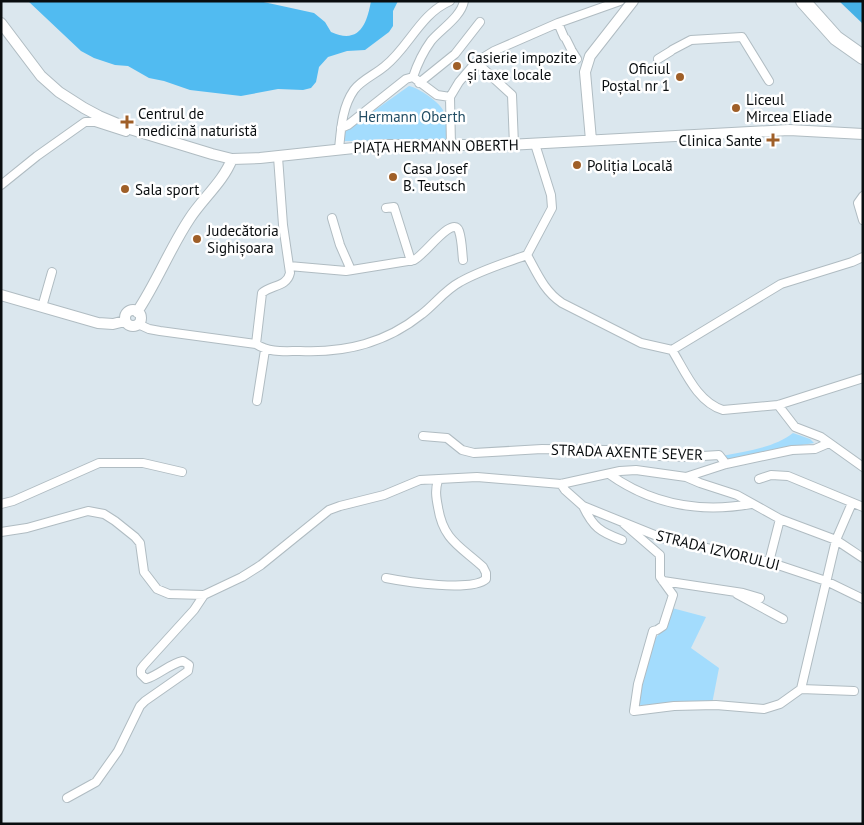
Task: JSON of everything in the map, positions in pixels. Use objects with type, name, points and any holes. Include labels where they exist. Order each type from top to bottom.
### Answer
[{"type":"highway","points":[[803,1],[836,38],[863,57]]},
{"type":"main road","points":[[591,140],[580,65],[590,56],[633,1]]},
{"type":"main road","name":"PIAȚA HERMANN OBERTH","points":[[1,23],[41,76],[59,92],[100,116],[156,137],[232,159],[278,157],[339,149],[451,141],[514,145],[789,130],[863,134]]},
{"type":"main road","points":[[137,312],[186,224],[225,174],[232,159]]},
{"type":"main road","points":[[1,295],[98,323],[113,324],[125,321]]},
{"type":"main road","points":[[125,321],[125,316],[128,312],[137,312]]},
{"type":"main road","points":[[125,321],[131,326],[138,324],[140,319],[137,312]]},
{"type":"street","points":[[339,149],[345,109],[354,89],[396,57],[423,22],[440,6],[450,1]]},
{"type":"street","points":[[464,1],[461,10],[431,42],[416,68],[416,80],[437,95],[450,97],[459,82],[476,62],[494,50],[558,23],[620,1]]},
{"type":"street","name":"PIAȚA HERMANN OBERTH","points":[[341,128],[348,125],[406,79],[416,80],[455,54],[480,22]]},
{"type":"street","points":[[558,23],[580,65]]},
{"type":"street","points":[[658,59],[691,40],[742,37],[769,81]]},
{"type":"street","points":[[476,62],[512,95],[514,145]]},
{"type":"street","name":"PIAȚA HERMANN OBERTH","points":[[450,97],[451,141]]},
{"type":"street","points":[[1,185],[37,156],[85,122],[95,122],[144,138],[156,137]]},
{"type":"street","points":[[138,324],[160,331],[256,344],[265,350],[329,352],[372,342],[411,322],[461,281],[528,254],[552,208],[551,195],[535,144]]},
{"type":"street","points":[[256,344],[262,293],[287,281],[290,273],[283,225],[278,157]]},
{"type":"street","points":[[863,196],[858,203],[863,220]]},
{"type":"street","points":[[386,208],[394,207],[411,261]]},
{"type":"street","points":[[332,218],[340,245],[351,270]]},
{"type":"street","points":[[289,266],[316,267],[335,271],[411,261],[419,258],[444,231],[452,226],[456,227],[459,231],[463,260]]},
{"type":"street","points":[[528,254],[544,287],[562,303],[641,343],[672,350],[781,284],[863,257]]},
{"type":"street","points":[[42,307],[52,272]]},
{"type":"street","points":[[258,401],[265,350]]},
{"type":"street","points":[[672,350],[704,400],[715,408],[723,410],[778,405],[863,378]]},
{"type":"street","points":[[778,405],[795,427],[820,437],[863,467]]},
{"type":"street","name":"STRADA AXENTE SEVER","points":[[423,436],[447,438],[462,450],[474,453],[606,450],[659,456],[719,455],[726,464]]},
{"type":"street","points":[[686,476],[726,464],[792,450],[815,449],[829,443]]},
{"type":"street","points":[[1,504],[13,501],[99,463],[142,463],[182,472]]},
{"type":"street","points":[[1,532],[27,528],[88,511],[98,512],[110,517],[140,544],[144,572],[157,589],[169,594],[204,595],[242,578],[329,510],[384,495],[420,480],[477,477],[561,484],[626,470],[636,470],[686,476],[700,483],[737,495],[780,519],[836,540],[863,558]]},
{"type":"street","points":[[608,474],[642,494],[679,506],[727,507],[751,504]]},
{"type":"street","points":[[759,479],[771,475],[788,476],[863,507]]},
{"type":"street","points":[[386,578],[433,585],[479,583],[486,579],[483,567],[450,538],[442,527],[436,496],[438,480]]},
{"type":"street","name":"STRADA IZVORULUI","points":[[561,484],[583,506],[662,538],[770,562],[826,581],[863,599]]},
{"type":"street","points":[[801,689],[836,540],[852,503]]},
{"type":"street","points":[[583,506],[589,518],[599,530],[622,540]]},
{"type":"street","points":[[770,562],[780,519]]},
{"type":"street","points":[[623,522],[660,555],[660,577],[671,590],[672,600],[663,626],[653,631],[638,684],[634,711],[674,706],[716,705],[764,710],[780,704],[801,689],[854,691]]},
{"type":"street","points":[[662,580],[743,593],[760,598]]},
{"type":"street","points":[[732,592],[783,619]]},
{"type":"street","points":[[67,798],[96,782],[118,751],[140,706],[188,671],[189,665],[183,661],[170,664],[146,679],[141,674],[141,669],[144,665],[194,610],[204,595]]},
{"type":"green space","name":"Hermann Oberth","points":[[409,86],[429,96],[442,108],[447,125],[446,140],[343,141],[344,133],[347,130]]},
{"type":"green space","points":[[793,433],[810,439],[814,443],[770,450],[737,458],[728,459],[722,456],[769,446]]},
{"type":"green space","points":[[672,608],[706,617],[691,648],[719,668],[712,704],[637,705],[653,641],[665,627]]},
{"type":"shaded area","points":[[28,1],[259,1],[314,13],[325,22],[331,32],[349,36],[360,30],[364,24],[371,1],[398,1],[393,11],[393,26],[389,32],[365,50],[347,51],[328,57],[319,67],[316,82],[311,88],[303,90],[278,89],[241,96],[190,90],[149,78],[128,66],[115,65],[94,58],[81,51]]},
{"type":"shaded area","points":[[839,1],[863,1],[863,24]]},
{"type":"place","name":"Casierie impozite și taxe locale","points":[[457,66]]},
{"type":"place","name":"Oficiul Poștal nr 1","points":[[680,77]]},
{"type":"place","name":"Liceul Mircea Eliade","points":[[736,108]]},
{"type":"place","name":"Centrul de medicină naturistă","points":[[127,122]]},
{"type":"place","name":"Clinica Sante","points":[[773,140]]},
{"type":"place","name":"Poliția Locală","points":[[577,165]]},
{"type":"place","name":"Casa Josef B. Teutsch","points":[[393,177]]},
{"type":"place","name":"Sala sport","points":[[125,189]]},
{"type":"place","name":"Judecătoria Sighișoara","points":[[197,239]]}]
